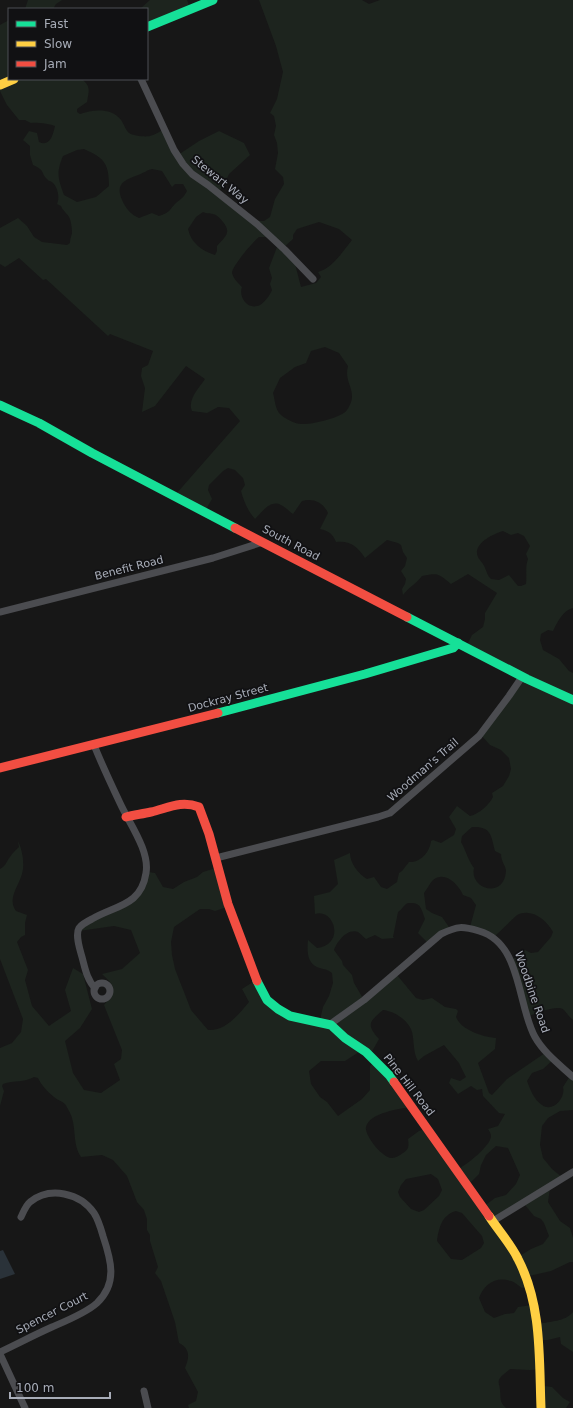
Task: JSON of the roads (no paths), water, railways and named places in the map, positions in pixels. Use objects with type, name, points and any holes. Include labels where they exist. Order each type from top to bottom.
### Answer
[{"type":"street","points":[[148,27],[213,0]]},
{"type":"street","points":[[0,85],[12,80]]},
{"type":"street","name":"Stewart Way","points":[[141,80],[174,150],[183,164],[192,174],[227,199],[257,224],[313,279]]},
{"type":"street","name":"South Road","points":[[0,405],[39,423],[522,677],[573,700]]},
{"type":"street","name":"Benefit Road","points":[[0,612],[213,558],[263,542]]},
{"type":"street","name":"Dockray Street","points":[[0,768],[365,674],[453,648],[458,643]]},
{"type":"street","name":"Woodman's Trail","points":[[216,858],[390,813],[479,736],[510,696],[522,677]]},
{"type":"street","points":[[94,745],[146,860],[146,872],[141,890],[132,900],[99,915],[79,928],[78,936],[80,950],[90,984],[95,988]]},
{"type":"street","name":"Pine Hill Road","points":[[126,817],[152,812],[179,804],[192,804],[199,807],[209,834],[228,904],[256,981],[268,1000],[278,1009],[290,1016],[331,1025],[345,1038],[366,1052],[389,1075],[493,1221],[518,1258],[529,1284],[538,1325],[541,1408]]},
{"type":"street","name":"Woodbine Road","points":[[329,1025],[364,1000],[441,934],[456,927],[468,927],[482,931],[493,937],[507,952],[534,1036],[549,1055],[573,1077]]},
{"type":"street","points":[[493,1221],[573,1172]]},
{"type":"street","name":"Spencer Court","points":[[0,1353],[75,1317],[96,1304],[103,1297],[109,1287],[112,1271],[108,1253],[95,1214],[76,1197],[64,1193],[49,1194],[37,1198],[28,1202],[21,1217]]},
{"type":"street","points":[[0,1353],[25,1408]]},
{"type":"street","points":[[144,1391],[148,1408]]}]
